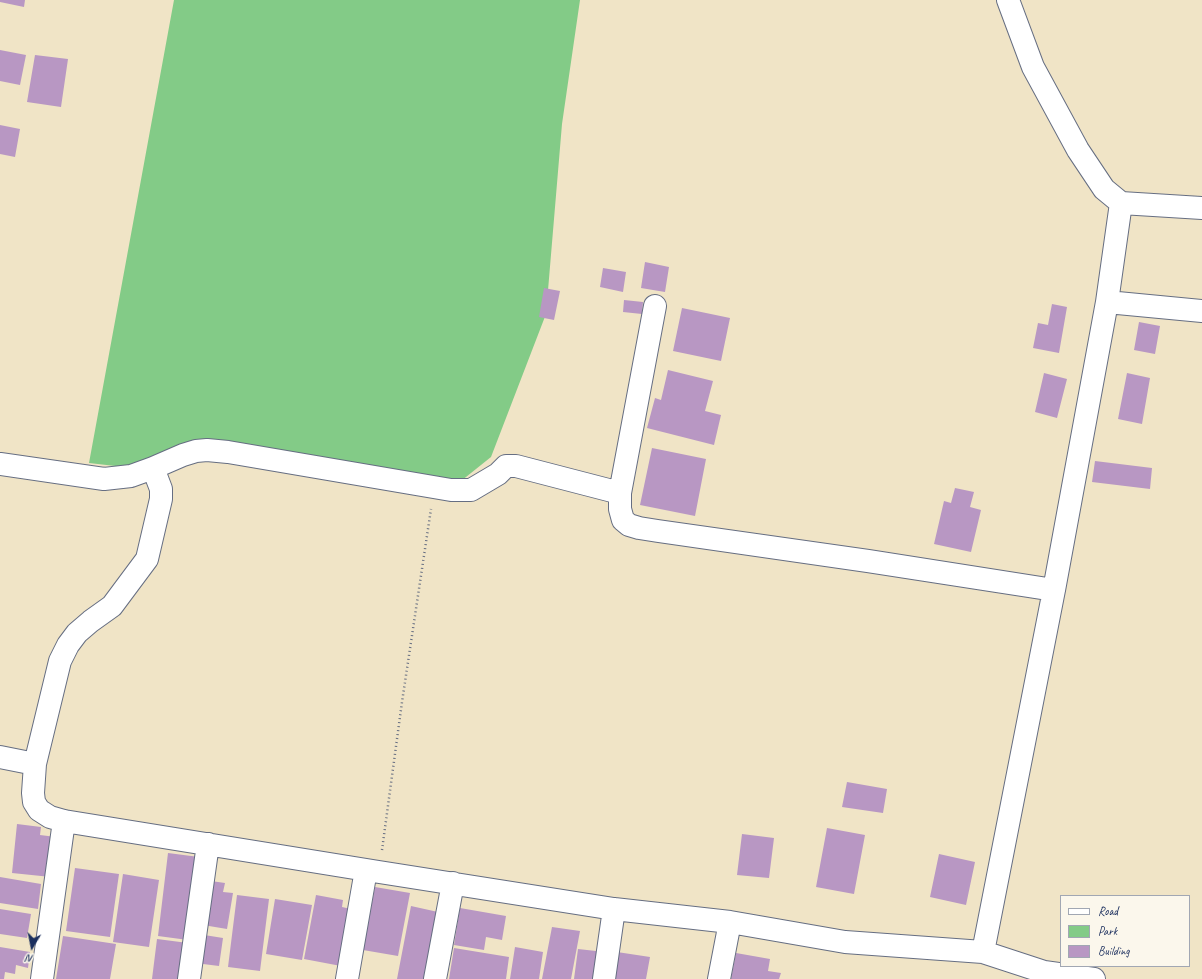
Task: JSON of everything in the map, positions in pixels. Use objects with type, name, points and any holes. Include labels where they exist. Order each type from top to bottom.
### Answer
[{"type":"street","points":[[1008,0],[1033,67],[1078,150],[1104,189],[1121,203],[1202,208]]},
{"type":"street","points":[[983,952],[1054,590],[1107,302],[1121,203]]},
{"type":"street","points":[[1107,302],[1202,311]]},
{"type":"street","points":[[655,306],[620,493],[620,509],[623,520],[629,525],[639,528],[1054,590]]},
{"type":"street","points":[[0,464],[104,479],[131,476],[183,455],[196,451],[207,450],[228,452],[451,490],[471,490],[498,474],[506,466],[516,466],[620,493]]},
{"type":"street","points":[[153,468],[161,489],[161,499],[147,559],[112,606],[77,633],[68,645],[60,661],[36,764],[32,793],[34,802],[39,810],[50,817],[64,821],[614,909],[730,922],[845,942],[983,952],[1044,972],[1068,977],[1094,979]]},
{"type":"street","points":[[0,757],[36,764]]},
{"type":"street","points":[[42,979],[64,821]]},
{"type":"street","points":[[189,979],[208,844]]},
{"type":"street","points":[[347,979],[372,871]]},
{"type":"street","points":[[435,979],[453,883]]},
{"type":"street","points":[[604,979],[614,909]]},
{"type":"street","points":[[719,979],[730,922]]},
{"type":"path","points":[[372,871],[402,702],[434,488]]},
{"type":"green space","points":[[174,0],[580,0],[562,124],[546,314],[491,457],[461,481],[192,445],[124,467],[89,463]]},
{"type":"building","points":[[0,0],[25,0],[24,7],[0,2]]},
{"type":"building","points":[[0,50],[26,55],[20,85],[0,81]]},
{"type":"building","points":[[35,55],[68,59],[61,107],[27,102]]},
{"type":"building","points":[[0,125],[20,129],[15,157],[0,154]]},
{"type":"building","points":[[645,262],[669,267],[665,292],[641,288]]},
{"type":"building","points":[[603,268],[626,272],[623,292],[600,287]]},
{"type":"building","points":[[544,288],[560,291],[554,320],[539,317]]},
{"type":"building","points":[[624,300],[643,302],[642,314],[623,312]]},
{"type":"building","points":[[1052,304],[1067,307],[1059,353],[1033,348],[1038,323],[1048,325]]},
{"type":"building","points":[[682,308],[730,318],[721,361],[673,351]]},
{"type":"building","points":[[1139,322],[1160,326],[1155,354],[1134,350]]},
{"type":"building","points":[[668,370],[713,381],[705,411],[721,415],[714,445],[647,428],[655,398],[661,400]]},
{"type":"building","points":[[1044,373],[1067,379],[1057,418],[1035,412]]},
{"type":"building","points":[[1127,373],[1150,378],[1142,424],[1118,419]]},
{"type":"building","points":[[652,448],[706,459],[695,516],[640,505]]},
{"type":"building","points":[[1095,461],[1152,468],[1150,489],[1092,482]]},
{"type":"building","points":[[955,488],[974,492],[970,507],[981,510],[971,552],[934,544],[944,501],[951,503]]},
{"type":"building","points":[[847,782],[887,789],[883,813],[842,807]]},
{"type":"building","points":[[17,824],[41,827],[40,835],[56,837],[51,877],[12,873]]},
{"type":"building","points":[[827,828],[865,835],[854,894],[816,887]]},
{"type":"building","points":[[742,834],[774,838],[769,878],[737,875]]},
{"type":"building","points":[[168,853],[199,857],[188,940],[158,936]]},
{"type":"building","points":[[939,854],[975,862],[966,905],[930,897]]},
{"type":"building","points":[[75,868],[119,874],[110,937],[66,931]]},
{"type":"building","points":[[123,874],[159,880],[149,947],[113,942]]},
{"type":"building","points":[[0,877],[41,884],[38,909],[0,903]]},
{"type":"building","points":[[204,880],[225,883],[223,892],[233,893],[227,929],[197,924]]},
{"type":"building","points":[[375,887],[410,893],[398,956],[363,950]]},
{"type":"building","points":[[237,895],[269,899],[260,971],[228,967]]},
{"type":"building","points":[[316,895],[343,900],[342,907],[351,909],[341,966],[304,959]]},
{"type":"building","points":[[275,899],[312,905],[302,960],[266,954]]},
{"type":"building","points":[[411,906],[438,912],[425,979],[397,979]]},
{"type":"building","points":[[460,908],[506,916],[502,940],[486,937],[484,950],[454,945]]},
{"type":"building","points":[[0,909],[31,914],[27,938],[0,934]]},
{"type":"building","points":[[552,927],[580,931],[571,979],[542,979]]},
{"type":"building","points":[[198,934],[223,938],[219,966],[195,963]]},
{"type":"building","points":[[63,936],[116,944],[110,979],[56,979]]},
{"type":"building","points":[[157,939],[188,943],[184,979],[152,979]]},
{"type":"building","points":[[0,947],[30,952],[28,968],[16,965],[15,974],[5,972],[4,979],[0,979]]},
{"type":"building","points":[[515,947],[543,952],[539,979],[510,979]]},
{"type":"building","points":[[454,948],[509,957],[506,979],[449,979]]},
{"type":"building","points":[[578,949],[605,952],[602,979],[574,979]]},
{"type":"building","points":[[617,952],[650,957],[646,979],[613,979]]},
{"type":"building","points":[[736,953],[770,959],[768,971],[781,973],[779,979],[731,979]]}]
